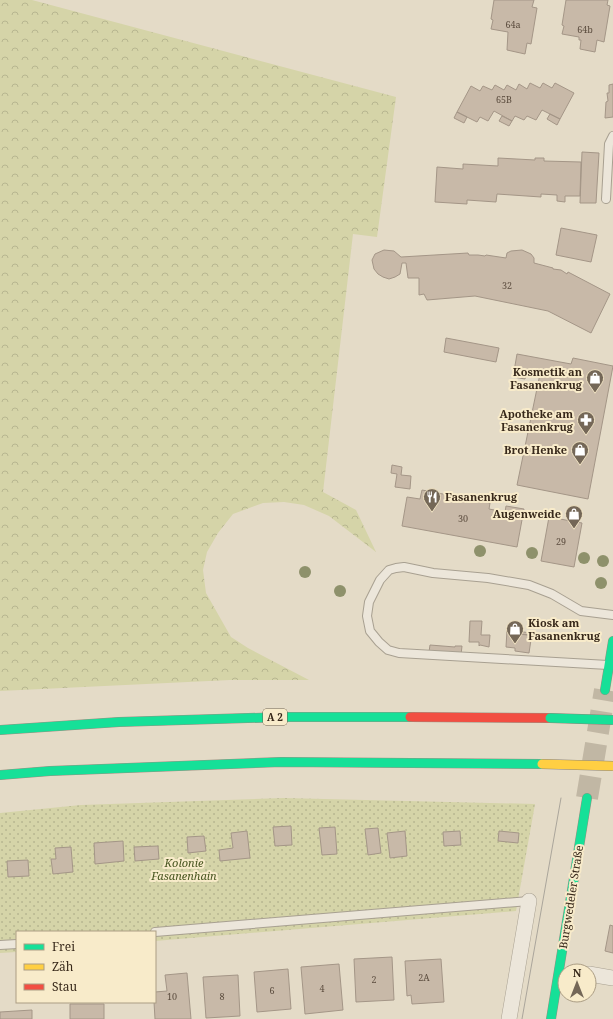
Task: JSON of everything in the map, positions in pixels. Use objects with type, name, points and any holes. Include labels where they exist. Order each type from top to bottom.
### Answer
[{"type":"main road","points":[[605,690],[613,640]]},
{"type":"main road","name":"A 2","points":[[0,730],[119,722],[283,717],[550,718],[613,720]]},
{"type":"main road","points":[[0,775],[50,771],[281,762],[613,766]]},
{"type":"main road","name":"Burgwedeler Straße","points":[[567,963],[587,798]]},
{"type":"main road","name":"Burgwedeler Straße","points":[[551,1019],[557,999]]},
{"type":"street","points":[[509,1019],[529,901]]},
{"type":"street","points":[[597,975],[613,978]]},
{"type":"lane","points":[[606,199],[609,144],[613,136]]},
{"type":"lane","points":[[609,665],[399,653],[388,650],[379,642],[370,631],[367,616],[369,602],[380,580],[389,570],[404,567],[433,573],[488,578],[529,584],[552,594],[581,611],[613,616]]},
{"type":"lane","points":[[156,932],[529,901]]},
{"type":"lane","points":[[0,945],[16,944]]},
{"type":"green space","points":[[0,0],[32,0],[396,97],[377,237],[353,234],[323,492],[356,510],[376,552],[329,516],[304,505],[284,502],[263,503],[233,514],[218,533],[207,552],[203,570],[206,593],[231,637],[248,648],[309,680],[230,680],[0,691]]},
{"type":"green space","name":"Kolonie Fasanenhain","points":[[283,798],[535,804],[516,911],[156,941],[156,931],[16,931],[16,952],[0,953],[0,813],[81,805]]},
{"type":"building","points":[[494,0],[534,0],[532,7],[537,8],[531,44],[527,43],[525,54],[507,50],[508,32],[491,29]]},
{"type":"building","points":[[566,0],[608,0],[607,5],[610,6],[604,42],[597,40],[595,52],[580,49],[581,40],[579,40],[579,37],[562,34]]},
{"type":"building","points":[[530,83],[540,88],[543,83],[552,88],[555,83],[574,93],[560,119],[542,110],[536,120],[527,116],[524,120],[515,116],[512,121],[494,111],[488,121],[480,117],[477,122],[457,112],[471,86],[480,91],[483,86],[492,90],[495,85],[504,90],[507,85],[516,90],[519,84],[527,89]]},
{"type":"building","points":[[613,84],[613,117],[605,118],[606,102],[608,101],[607,93],[609,93],[609,85]]},
{"type":"building","points":[[457,112],[467,117],[464,123],[454,118]]},
{"type":"building","points":[[550,114],[560,119],[557,125],[547,119]]},
{"type":"building","points":[[502,116],[512,121],[509,126],[499,121]]},
{"type":"building","points":[[582,152],[599,153],[596,203],[580,203]]},
{"type":"building","points":[[498,158],[535,160],[535,158],[544,158],[544,161],[581,162],[580,196],[565,196],[565,202],[557,201],[557,195],[541,194],[541,197],[497,194],[496,202],[467,200],[467,204],[435,202],[437,167],[463,169],[463,164],[498,166]]},
{"type":"building","points":[[561,228],[597,235],[591,262],[556,255]]},
{"type":"building","points":[[384,250],[394,251],[401,257],[468,253],[469,255],[486,255],[506,258],[507,253],[511,251],[522,250],[531,254],[534,258],[534,263],[561,270],[567,274],[568,272],[610,294],[591,333],[548,311],[475,296],[427,300],[424,294],[419,295],[419,278],[408,278],[406,263],[402,263],[400,274],[395,277],[389,279],[378,274],[374,269],[372,260],[375,254]]},
{"type":"building","points":[[446,338],[499,348],[496,362],[444,352]]},
{"type":"building","points":[[517,354],[571,364],[573,358],[613,366],[588,499],[517,485],[540,374],[527,371],[525,379],[513,377]]},
{"type":"building","points":[[392,465],[402,467],[401,475],[411,476],[410,489],[395,487],[397,474],[391,473]]},
{"type":"building","points":[[422,490],[490,503],[489,509],[505,512],[506,506],[524,509],[517,547],[402,526],[407,497],[420,499]]},
{"type":"building","points":[[549,517],[582,523],[574,567],[541,561]]},
{"type":"building","points":[[470,621],[482,621],[481,635],[490,635],[489,647],[479,646],[479,642],[469,642]]},
{"type":"building","points":[[507,630],[507,633],[531,635],[532,633],[529,653],[515,651],[515,648],[506,647]]},
{"type":"building","points":[[508,630],[531,633],[531,635],[507,633]]},
{"type":"building","points":[[430,645],[455,647],[462,646],[461,655],[429,652]]},
{"type":"building","points":[[291,826],[292,845],[275,846],[273,827]]},
{"type":"building","points":[[335,827],[337,854],[322,855],[319,828]]},
{"type":"building","points":[[378,828],[381,853],[368,855],[365,829]]},
{"type":"building","points":[[247,831],[250,858],[220,861],[219,850],[233,848],[231,833]]},
{"type":"building","points":[[405,831],[407,856],[390,858],[387,833]]},
{"type":"building","points":[[460,831],[461,845],[444,846],[443,832]]},
{"type":"building","points":[[499,831],[519,833],[518,843],[498,841]]},
{"type":"building","points":[[204,836],[206,851],[188,853],[187,837]]},
{"type":"building","points":[[123,841],[124,861],[95,864],[94,843]]},
{"type":"building","points":[[158,846],[159,859],[135,861],[134,847]]},
{"type":"building","points":[[71,847],[73,872],[53,874],[51,859],[56,859],[55,848]]},
{"type":"building","points":[[28,860],[29,876],[8,877],[7,861]]},
{"type":"building","points":[[610,925],[613,926],[613,953],[605,951]]},
{"type":"building","points":[[392,957],[394,1000],[356,1002],[354,959]]},
{"type":"building","points":[[441,959],[444,1002],[412,1004],[411,995],[407,996],[405,961]]},
{"type":"building","points":[[339,964],[343,1010],[305,1014],[301,967]]},
{"type":"building","points":[[288,969],[291,1009],[257,1012],[254,972]]},
{"type":"building","points":[[187,973],[191,1019],[155,1019],[154,1003],[156,1003],[156,992],[167,991],[165,975]]},
{"type":"building","points":[[238,975],[240,1016],[206,1018],[203,977]]},
{"type":"building","points":[[70,1004],[104,1004],[104,1019],[70,1019]]},
{"type":"building","points":[[32,1010],[32,1019],[0,1019],[0,1012]]},
{"type":"tunnel","points":[[587,798],[605,690]]},
{"type":"tram line","points":[[522,1019],[561,798]]},
{"type":"traffic: fast","points":[[605,690],[613,641]]},
{"type":"traffic: fast","points":[[0,730],[119,722],[283,717],[410,717]]},
{"type":"traffic: fast","points":[[550,718],[613,720]]},
{"type":"traffic: fast","points":[[0,775],[50,771],[281,762],[542,764]]},
{"type":"traffic: fast","points":[[551,1019],[587,798]]},
{"type":"traffic: jam","points":[[410,717],[550,718]]},
{"type":"traffic: slow","points":[[542,764],[613,766]]},
{"type":"place","name":"Kosmetik an Fasanenkrug","points":[[595,393]]},
{"type":"place","name":"Apotheke am Fasanenkrug","points":[[586,435]]},
{"type":"place","name":"Brot Henke","points":[[580,465]]},
{"type":"place","name":"Fasanenkrug","points":[[432,512]]},
{"type":"place","name":"Augenweide","points":[[574,529]]},
{"type":"place","name":"Kiosk am Fasanenkrug","points":[[515,644]]}]
